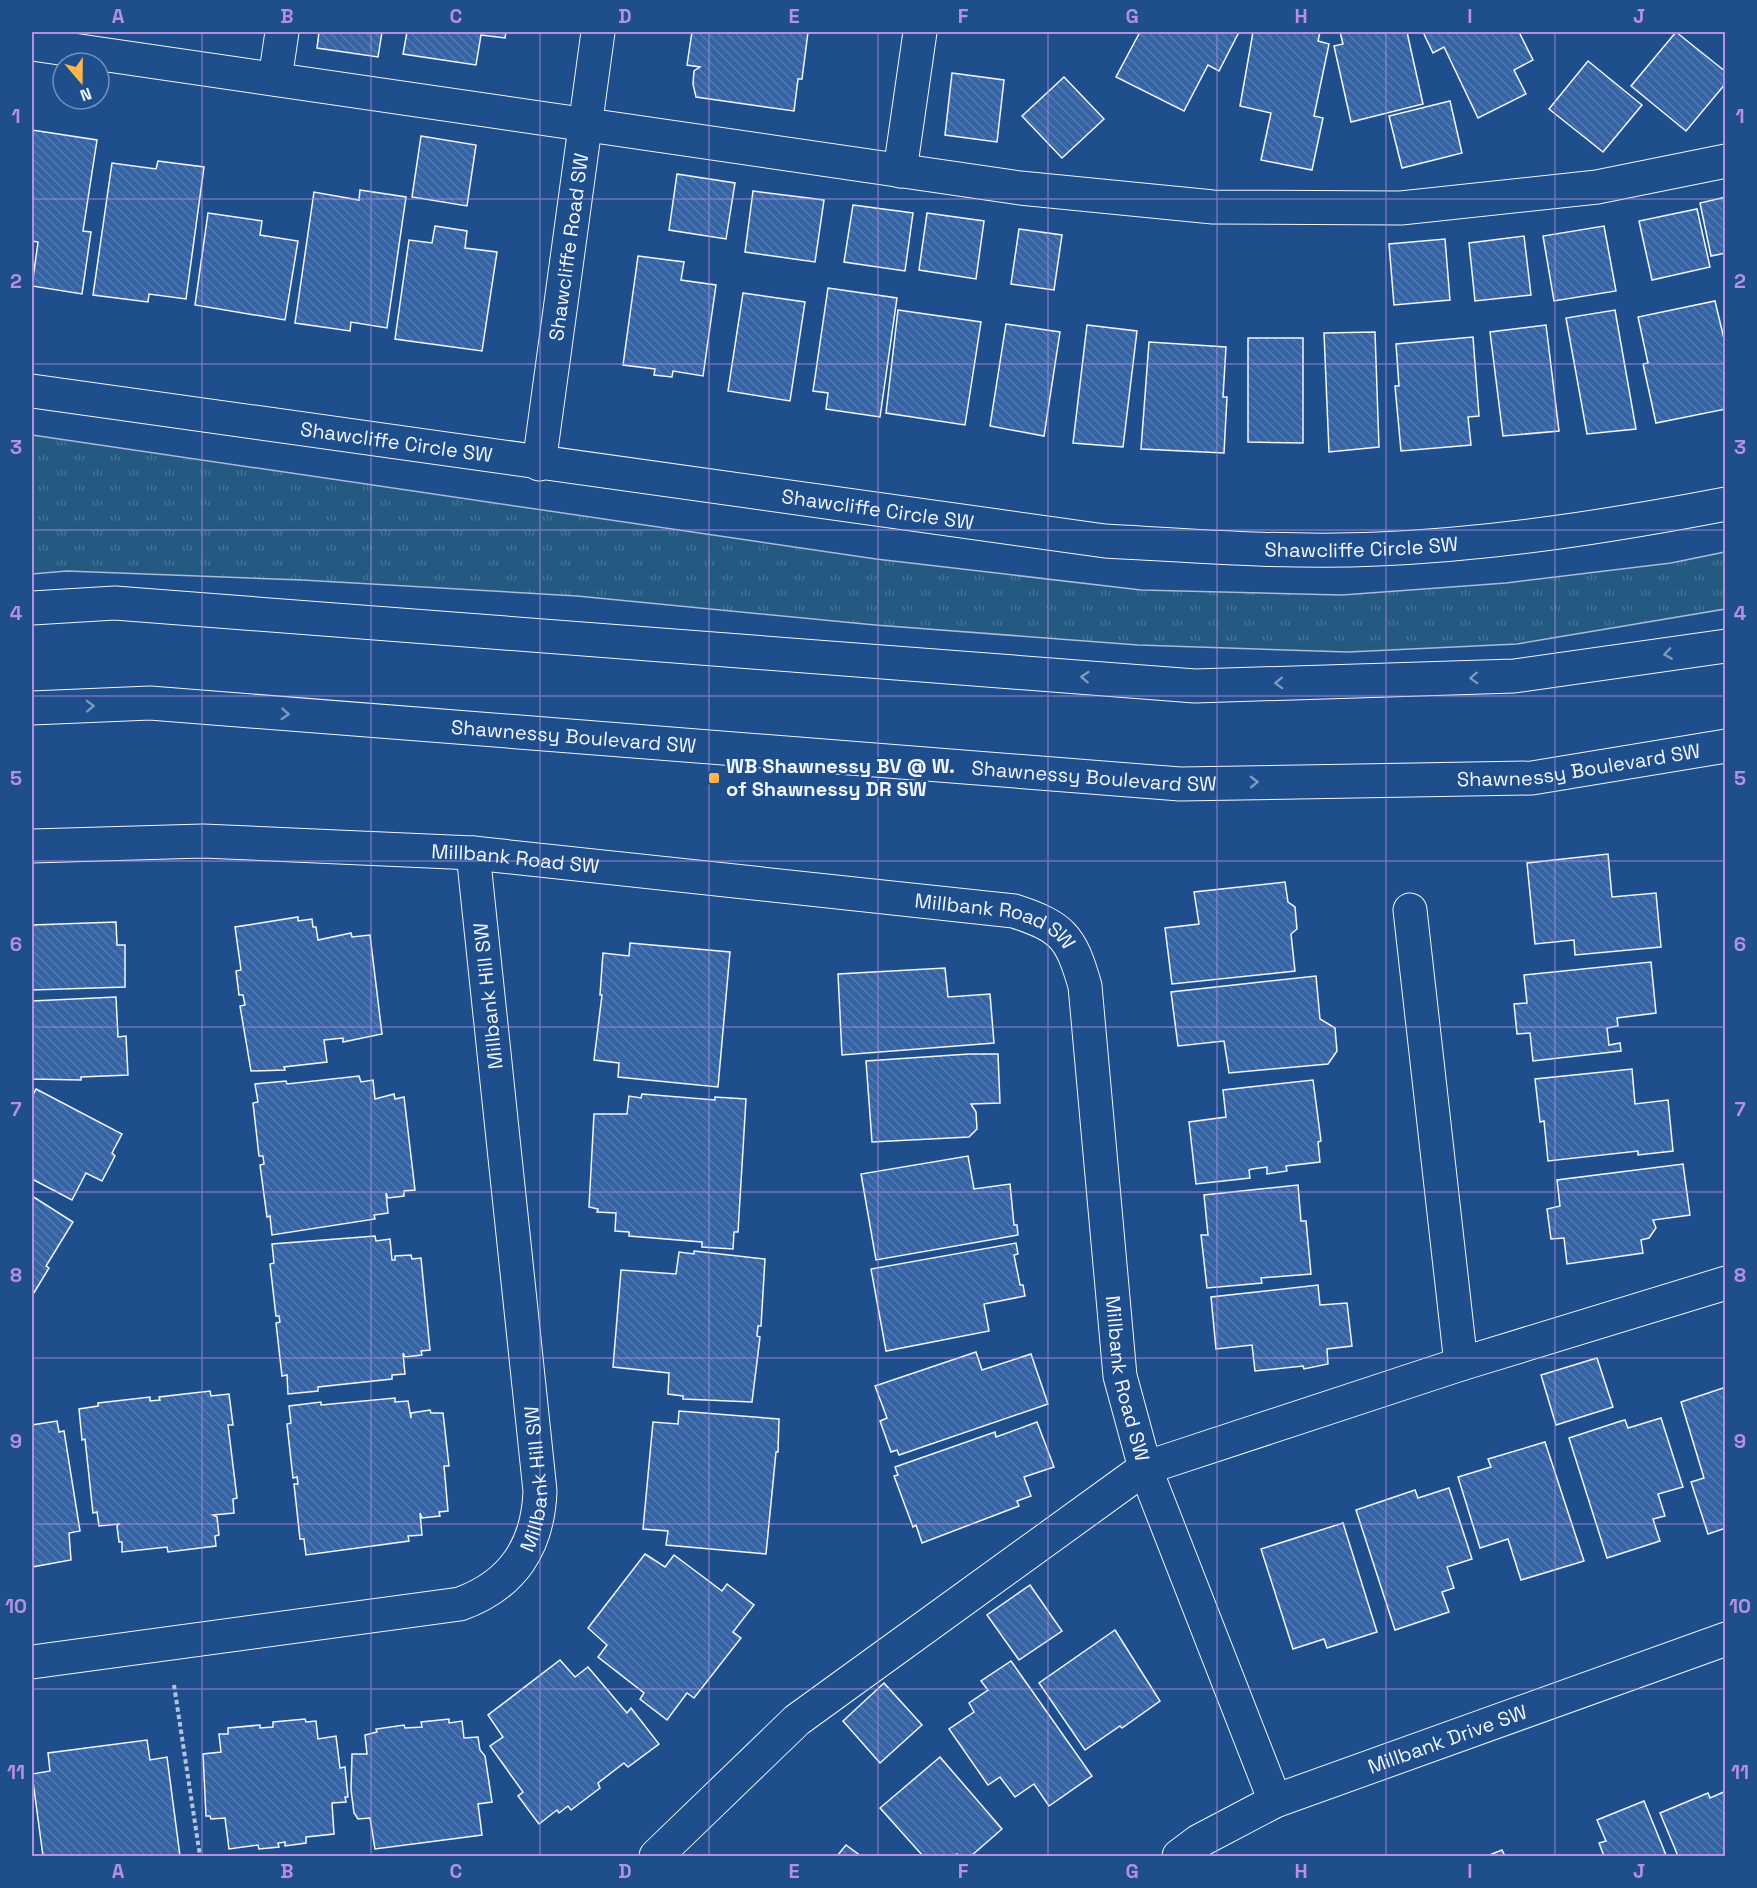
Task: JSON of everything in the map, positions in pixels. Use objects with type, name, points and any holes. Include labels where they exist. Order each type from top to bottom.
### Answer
[{"type":"street","points":[[275,79],[282,32]]},
{"type":"street","name":"Shawcliffe Road SW","points":[[539,464],[598,32]]},
{"type":"street","points":[[900,171],[920,32]]},
{"type":"street","points":[[32,44],[1020,188],[1212,207],[1401,208],[1597,187],[1725,161]]},
{"type":"street","name":"Shawcliffe Circle SW","points":[[32,391],[539,464],[1106,541],[1230,548],[1378,549],[1488,540],[1647,519],[1725,504]]},
{"type":"street","points":[[32,608],[115,603],[1195,686],[1514,676],[1725,646]]},
{"type":"street","name":"Shawnessy Boulevard SW","points":[[32,708],[150,703],[1180,784],[1532,778],[1725,746]]},
{"type":"street","name":"Millbank Road SW","points":[[32,846],[203,841],[473,853],[1014,911],[1046,921],[1065,937],[1077,959],[1085,986],[1120,1376],[1145,1468],[1275,1801]]},
{"type":"street","name":"Millbank Hill SW","points":[[32,1662],[460,1604],[478,1598],[502,1581],[520,1560],[533,1539],[539,1517],[540,1491],[473,853]]},
{"type":"street","points":[[1410,910],[1461,1364]]},
{"type":"street","points":[[656,1857],[797,1720],[1145,1468],[1461,1364],[1725,1283]]},
{"type":"street","name":"Millbank Drive SW","points":[[1179,1857],[1199,1841],[1275,1801],[1725,1639]]},
{"type":"path","points":[[169,1645],[200,1857]]},
{"type":"green space","points":[[32,435],[876,559],[1141,590],[1342,595],[1506,583],[1671,563],[1725,552],[1725,609],[1517,644],[1348,652],[1138,645],[875,625],[577,596],[302,580],[67,571],[32,574]]},
{"type":"building","points":[[319,32],[382,32],[378,57],[317,48]]},
{"type":"building","points":[[407,32],[506,32],[505,38],[481,35],[476,65],[403,54]]},
{"type":"building","points":[[692,32],[808,32],[802,79],[798,79],[794,111],[696,97],[693,84],[694,71],[700,67],[687,65]]},
{"type":"building","points":[[1140,32],[1239,32],[1219,71],[1208,65],[1184,111],[1116,77]]},
{"type":"building","points":[[1253,32],[1320,32],[1318,41],[1329,44],[1314,116],[1323,118],[1312,170],[1261,160],[1271,113],[1240,106]]},
{"type":"building","points":[[1340,32],[1407,32],[1423,104],[1351,122],[1334,46],[1343,44]]},
{"type":"building","points":[[1423,32],[1519,32],[1533,60],[1514,70],[1526,94],[1478,118],[1444,47],[1433,53]]},
{"type":"building","points":[[1676,32],[1726,72],[1726,83],[1686,131],[1631,86]]},
{"type":"building","points":[[1588,61],[1642,105],[1603,152],[1549,109]]},
{"type":"building","points":[[952,73],[1004,80],[997,142],[945,135]]},
{"type":"building","points":[[1064,77],[1104,119],[1062,158],[1022,116]]},
{"type":"building","points":[[1450,101],[1462,153],[1402,168],[1389,116]]},
{"type":"building","points":[[32,130],[97,140],[83,231],[91,232],[82,294],[32,286],[38,242],[32,241]]},
{"type":"building","points":[[421,136],[476,145],[467,206],[412,197]]},
{"type":"building","points":[[158,161],[204,167],[186,299],[149,294],[148,302],[93,295],[112,163],[156,169]]},
{"type":"building","points":[[677,174],[735,183],[726,239],[669,230]]},
{"type":"building","points":[[360,190],[406,197],[387,328],[351,322],[350,331],[295,323],[314,192],[359,200]]},
{"type":"building","points":[[753,191],[824,200],[815,262],[745,252]]},
{"type":"building","points":[[1726,197],[1726,253],[1711,256],[1700,203]]},
{"type":"building","points":[[853,205],[913,213],[905,271],[844,262]]},
{"type":"building","points":[[1697,209],[1710,267],[1652,280],[1639,221]]},
{"type":"building","points":[[208,213],[262,221],[260,235],[298,241],[285,320],[195,305]]},
{"type":"building","points":[[927,213],[984,221],[976,279],[919,270]]},
{"type":"building","points":[[435,226],[467,231],[465,248],[497,252],[482,351],[395,339],[409,240],[432,243]]},
{"type":"building","points":[[1604,226],[1616,291],[1554,301],[1543,236]]},
{"type":"building","points":[[1019,229],[1062,235],[1054,290],[1011,284]]},
{"type":"building","points":[[1524,236],[1531,295],[1475,301],[1469,243]]},
{"type":"building","points":[[1445,239],[1450,300],[1394,305],[1389,244]]},
{"type":"building","points":[[638,256],[684,262],[681,280],[716,285],[703,376],[673,371],[672,377],[654,375],[655,369],[623,365]]},
{"type":"building","points":[[828,288],[897,298],[880,417],[826,409],[828,393],[813,391]]},
{"type":"building","points":[[743,293],[805,302],[790,401],[728,391]]},
{"type":"building","points":[[1715,301],[1726,347],[1726,409],[1656,423],[1643,364],[1648,363],[1638,317]]},
{"type":"building","points":[[898,310],[981,322],[965,425],[886,413]]},
{"type":"building","points":[[1615,310],[1636,429],[1587,434],[1566,318]]},
{"type":"building","points":[[1006,324],[1060,332],[1044,436],[990,426]]},
{"type":"building","points":[[1087,325],[1137,331],[1123,447],[1073,443]]},
{"type":"building","points":[[1546,325],[1559,431],[1503,436],[1490,332]]},
{"type":"building","points":[[1375,332],[1379,447],[1329,452],[1324,333]]},
{"type":"building","points":[[1473,337],[1479,416],[1468,417],[1471,445],[1401,451],[1395,386],[1399,386],[1396,344]]},
{"type":"building","points":[[1248,338],[1303,338],[1303,443],[1248,442]]},
{"type":"building","points":[[1149,342],[1226,347],[1223,397],[1227,397],[1224,453],[1141,449]]},
{"type":"building","points":[[1608,854],[1612,897],[1656,893],[1661,947],[1575,955],[1574,940],[1535,944],[1527,863]]},
{"type":"building","points":[[1285,882],[1288,902],[1295,907],[1297,929],[1291,934],[1295,971],[1172,984],[1165,928],[1199,924],[1194,892]]},
{"type":"building","points":[[298,917],[298,921],[312,919],[318,940],[351,933],[352,937],[370,935],[382,1034],[343,1042],[343,1038],[324,1040],[327,1062],[284,1067],[285,1070],[251,1071],[240,1006],[245,1005],[243,995],[239,995],[236,971],[241,970],[235,927]]},
{"type":"building","points":[[116,922],[117,945],[125,945],[125,987],[32,990],[32,925]]},
{"type":"building","points":[[630,943],[730,952],[718,1087],[618,1077],[619,1063],[594,1060],[602,995],[600,995],[603,953],[629,956]]},
{"type":"building","points":[[1651,962],[1656,1013],[1617,1018],[1618,1026],[1607,1028],[1609,1045],[1620,1043],[1621,1051],[1533,1061],[1530,1033],[1517,1034],[1514,1004],[1527,1003],[1524,975]]},
{"type":"building","points":[[945,968],[948,997],[990,994],[994,1043],[842,1055],[838,974]]},
{"type":"building","points":[[1316,976],[1320,1019],[1335,1028],[1337,1051],[1328,1064],[1229,1073],[1224,1041],[1178,1046],[1171,992]]},
{"type":"building","points":[[116,997],[118,1037],[126,1036],[128,1075],[81,1077],[81,1080],[32,1079],[32,1001]]},
{"type":"building","points":[[998,1054],[1000,1103],[971,1104],[976,1112],[977,1129],[969,1137],[872,1142],[866,1061]]},
{"type":"building","points":[[1632,1069],[1635,1104],[1668,1100],[1673,1151],[1638,1155],[1638,1151],[1548,1161],[1544,1121],[1540,1122],[1535,1079]]},
{"type":"building","points":[[359,1076],[361,1082],[373,1080],[375,1099],[394,1094],[395,1099],[404,1097],[415,1190],[404,1191],[404,1196],[388,1198],[386,1193],[388,1213],[374,1215],[375,1219],[272,1235],[270,1216],[267,1217],[260,1165],[264,1164],[263,1156],[259,1156],[253,1103],[258,1102],[255,1084],[286,1081],[287,1084]]},
{"type":"building","points":[[1313,1080],[1321,1141],[1318,1142],[1320,1162],[1286,1166],[1287,1171],[1267,1174],[1267,1167],[1252,1169],[1249,1170],[1250,1178],[1196,1184],[1189,1122],[1226,1117],[1223,1090]]},
{"type":"building","points":[[36,1089],[122,1134],[112,1153],[115,1156],[102,1181],[86,1173],[72,1200],[32,1179],[32,1097]]},
{"type":"building","points":[[642,1094],[715,1100],[715,1097],[746,1099],[738,1232],[734,1232],[733,1249],[702,1247],[702,1242],[629,1236],[629,1232],[615,1231],[616,1213],[597,1212],[598,1209],[589,1207],[594,1114],[627,1114],[629,1096],[641,1098]]},
{"type":"building","points":[[968,1156],[974,1189],[1010,1184],[1014,1225],[1017,1225],[1018,1235],[876,1260],[861,1174]]},
{"type":"building","points":[[1683,1164],[1690,1215],[1653,1220],[1656,1228],[1649,1238],[1641,1240],[1643,1253],[1567,1264],[1564,1238],[1551,1239],[1547,1209],[1560,1206],[1557,1180]]},
{"type":"building","points":[[1298,1185],[1301,1221],[1306,1221],[1311,1274],[1261,1278],[1262,1283],[1207,1288],[1201,1235],[1208,1235],[1204,1195]]},
{"type":"building","points":[[32,1196],[73,1222],[46,1266],[49,1268],[32,1296]]},
{"type":"building","points":[[375,1236],[376,1241],[390,1239],[392,1260],[395,1260],[395,1256],[411,1255],[412,1259],[421,1258],[430,1350],[421,1351],[422,1355],[405,1357],[403,1353],[405,1374],[392,1375],[392,1379],[318,1387],[318,1391],[288,1394],[287,1375],[282,1376],[276,1323],[280,1322],[279,1316],[276,1316],[270,1264],[274,1263],[272,1244]]},
{"type":"building","points":[[1016,1243],[1018,1254],[1014,1255],[1020,1285],[1023,1285],[1025,1296],[984,1304],[989,1331],[886,1351],[871,1269]]},
{"type":"building","points":[[694,1251],[765,1259],[761,1326],[758,1326],[757,1336],[760,1337],[752,1402],[683,1399],[683,1396],[668,1394],[669,1373],[613,1367],[621,1270],[676,1274],[679,1252],[694,1254]]},
{"type":"building","points":[[1318,1285],[1320,1305],[1347,1303],[1352,1346],[1327,1349],[1328,1364],[1304,1369],[1303,1366],[1255,1371],[1252,1345],[1216,1349],[1211,1297]]},
{"type":"building","points":[[976,1352],[982,1370],[1031,1354],[1048,1404],[899,1455],[897,1450],[891,1452],[880,1421],[887,1418],[875,1386]]},
{"type":"building","points":[[1597,1358],[1613,1407],[1556,1425],[1541,1375]]},
{"type":"building","points":[[1726,1387],[1726,1528],[1708,1534],[1691,1482],[1704,1478],[1681,1402]]},
{"type":"building","points":[[210,1391],[211,1396],[229,1394],[233,1425],[228,1425],[237,1498],[233,1499],[234,1513],[213,1515],[217,1517],[219,1535],[215,1536],[216,1546],[168,1552],[167,1547],[122,1552],[122,1542],[119,1542],[117,1526],[119,1524],[99,1526],[97,1512],[93,1513],[85,1439],[82,1440],[79,1409],[98,1406],[98,1403],[150,1397],[150,1401],[160,1400],[159,1397]]},
{"type":"building","points":[[395,1398],[395,1402],[408,1401],[411,1418],[411,1413],[430,1410],[431,1413],[443,1413],[449,1466],[444,1466],[448,1511],[439,1512],[440,1516],[422,1518],[420,1513],[422,1535],[408,1536],[409,1541],[306,1555],[304,1539],[300,1539],[294,1484],[298,1484],[297,1477],[293,1478],[287,1424],[291,1423],[289,1406]]},
{"type":"building","points":[[679,1411],[779,1419],[778,1452],[776,1452],[766,1554],[666,1545],[668,1531],[643,1529],[653,1422],[678,1424]]},
{"type":"building","points":[[1661,1418],[1683,1487],[1658,1494],[1665,1516],[1653,1519],[1660,1541],[1607,1558],[1569,1438],[1625,1420],[1628,1428]]},
{"type":"building","points":[[57,1421],[59,1432],[64,1431],[80,1531],[69,1533],[71,1560],[32,1567],[32,1425]]},
{"type":"building","points":[[1037,1422],[1054,1467],[1024,1477],[1031,1496],[1017,1501],[1019,1506],[922,1543],[916,1525],[913,1527],[894,1476],[898,1475],[895,1467],[995,1432],[996,1437]]},
{"type":"building","points":[[1545,1442],[1584,1561],[1521,1580],[1508,1539],[1480,1548],[1458,1477],[1491,1467],[1488,1459]]},
{"type":"building","points":[[1449,1488],[1472,1559],[1447,1567],[1454,1588],[1442,1592],[1449,1612],[1395,1630],[1356,1510],[1415,1490],[1418,1498]]},
{"type":"building","points":[[1343,1523],[1377,1632],[1327,1648],[1324,1639],[1293,1649],[1261,1549]]},
{"type":"building","points":[[645,1554],[665,1567],[674,1555],[722,1591],[727,1584],[754,1605],[733,1632],[741,1638],[694,1698],[687,1693],[667,1720],[640,1699],[644,1693],[598,1657],[607,1645],[588,1628]]},
{"type":"building","points":[[1030,1585],[1062,1631],[1019,1660],[987,1615]]},
{"type":"building","points":[[1115,1630],[1160,1701],[1122,1728],[1120,1726],[1085,1750],[1039,1683]]},
{"type":"building","points":[[560,1660],[575,1677],[588,1667],[627,1713],[631,1708],[659,1744],[628,1767],[624,1763],[598,1783],[600,1788],[571,1810],[568,1806],[559,1813],[557,1810],[539,1824],[518,1796],[523,1792],[490,1746],[503,1737],[488,1715]]},
{"type":"building","points":[[1011,1661],[1092,1776],[1049,1806],[1034,1784],[1015,1797],[1000,1777],[988,1785],[949,1729],[974,1712],[969,1703],[988,1690],[981,1681]]},
{"type":"building","points":[[884,1683],[922,1725],[880,1763],[843,1721]]},
{"type":"building","points":[[305,1719],[306,1722],[316,1721],[318,1739],[336,1736],[340,1768],[345,1767],[348,1797],[345,1797],[346,1802],[332,1803],[334,1834],[306,1837],[306,1843],[285,1846],[285,1842],[278,1843],[279,1847],[259,1849],[258,1845],[229,1849],[225,1818],[211,1819],[210,1816],[206,1816],[203,1754],[221,1752],[219,1734],[228,1734],[228,1728],[260,1725],[260,1728],[273,1727],[273,1722]]},
{"type":"building","points":[[449,1719],[449,1723],[462,1721],[464,1738],[478,1737],[480,1750],[485,1756],[492,1802],[478,1804],[482,1835],[375,1849],[370,1818],[358,1819],[354,1813],[351,1790],[352,1754],[367,1754],[365,1735],[377,1732],[376,1729],[404,1725],[405,1728],[422,1727],[421,1722]]},
{"type":"building","points":[[147,1740],[150,1760],[167,1757],[180,1856],[43,1856],[32,1774],[50,1771],[48,1753]]},
{"type":"building","points":[[940,1757],[1002,1829],[971,1856],[957,1854],[923,1856],[880,1808]]},
{"type":"building","points":[[1726,1791],[1726,1856],[1678,1856],[1660,1813],[1708,1793],[1710,1798]]},
{"type":"building","points":[[1644,1801],[1666,1855],[1604,1856],[1599,1843],[1606,1841],[1597,1820]]},
{"type":"building","points":[[846,1845],[861,1856],[837,1856]]},
{"type":"building","points":[[1502,1850],[1505,1856],[1487,1856]]},
{"type":"place","name":"WB Shawnessy BV @ W. of Shawnessy DR SW","points":[[714,778]]}]
